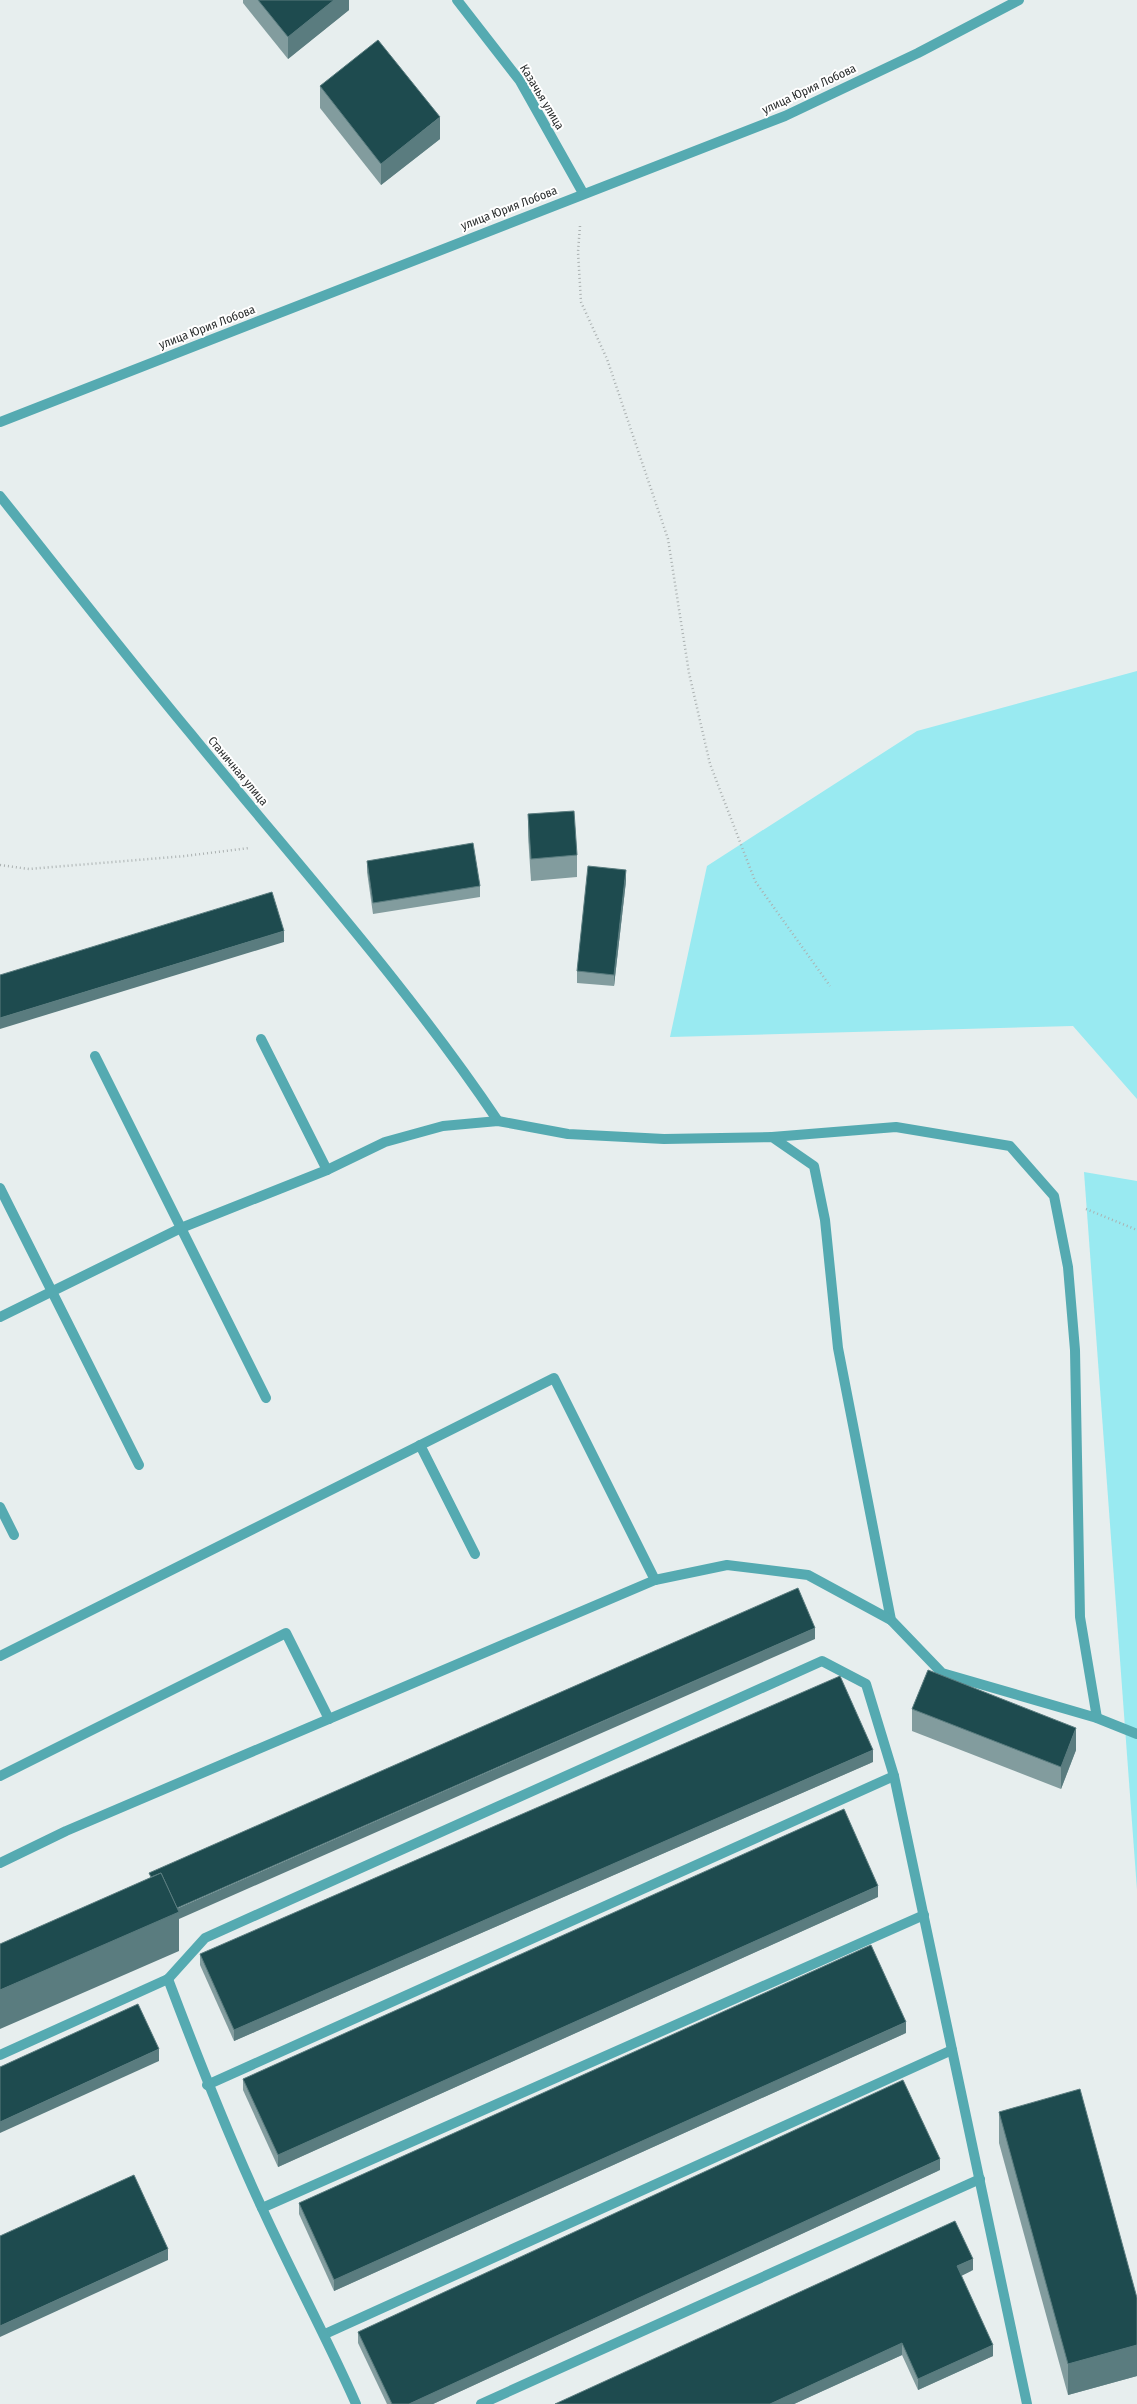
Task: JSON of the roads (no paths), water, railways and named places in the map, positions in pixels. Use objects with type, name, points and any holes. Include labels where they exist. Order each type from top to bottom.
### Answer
[{"type":"street","name":"Казачья улица","points":[[457,0],[520,81],[583,193]]},
{"type":"street","name":"улица Юрия Лобова","points":[[0,422],[583,193],[654,168],[785,116],[918,53],[1019,0]]},
{"type":"street","name":"Станичная улица","points":[[0,496],[191,735],[283,844],[458,1062],[498,1122]]},
{"type":"street","points":[[261,1039],[327,1170]]},
{"type":"street","points":[[95,1056],[266,1398]]},
{"type":"street","points":[[0,1317],[181,1228],[327,1170],[385,1142],[443,1126],[498,1122],[568,1134],[650,1138],[772,1137],[896,1127],[1010,1146],[1054,1196],[1068,1267],[1075,1350],[1080,1617],[1098,1718]]},
{"type":"street","points":[[772,1137],[814,1166],[825,1220],[838,1348],[891,1620]]},
{"type":"street","points":[[0,1188],[139,1465]]},
{"type":"street","points":[[0,1656],[554,1378],[655,1580]]},
{"type":"street","points":[[420,1445],[475,1554]]},
{"type":"street","points":[[0,1506],[14,1535]]},
{"type":"street","points":[[0,1863],[66,1830],[655,1580],[727,1565],[808,1576],[891,1620],[942,1673],[1098,1718],[1137,1734]]},
{"type":"street","points":[[0,1776],[286,1633],[329,1719]]},
{"type":"street","points":[[0,2055],[168,1979],[205,1938],[822,1661],[866,1684],[894,1776],[1027,2404]]},
{"type":"street","points":[[208,2085],[894,1776]]},
{"type":"street","points":[[262,2208],[924,1915]]},
{"type":"street","points":[[168,1979],[208,2085],[262,2208],[325,2334],[356,2404]]},
{"type":"street","points":[[325,2334],[952,2050]]},
{"type":"street","points":[[481,2404],[980,2179]]}]
